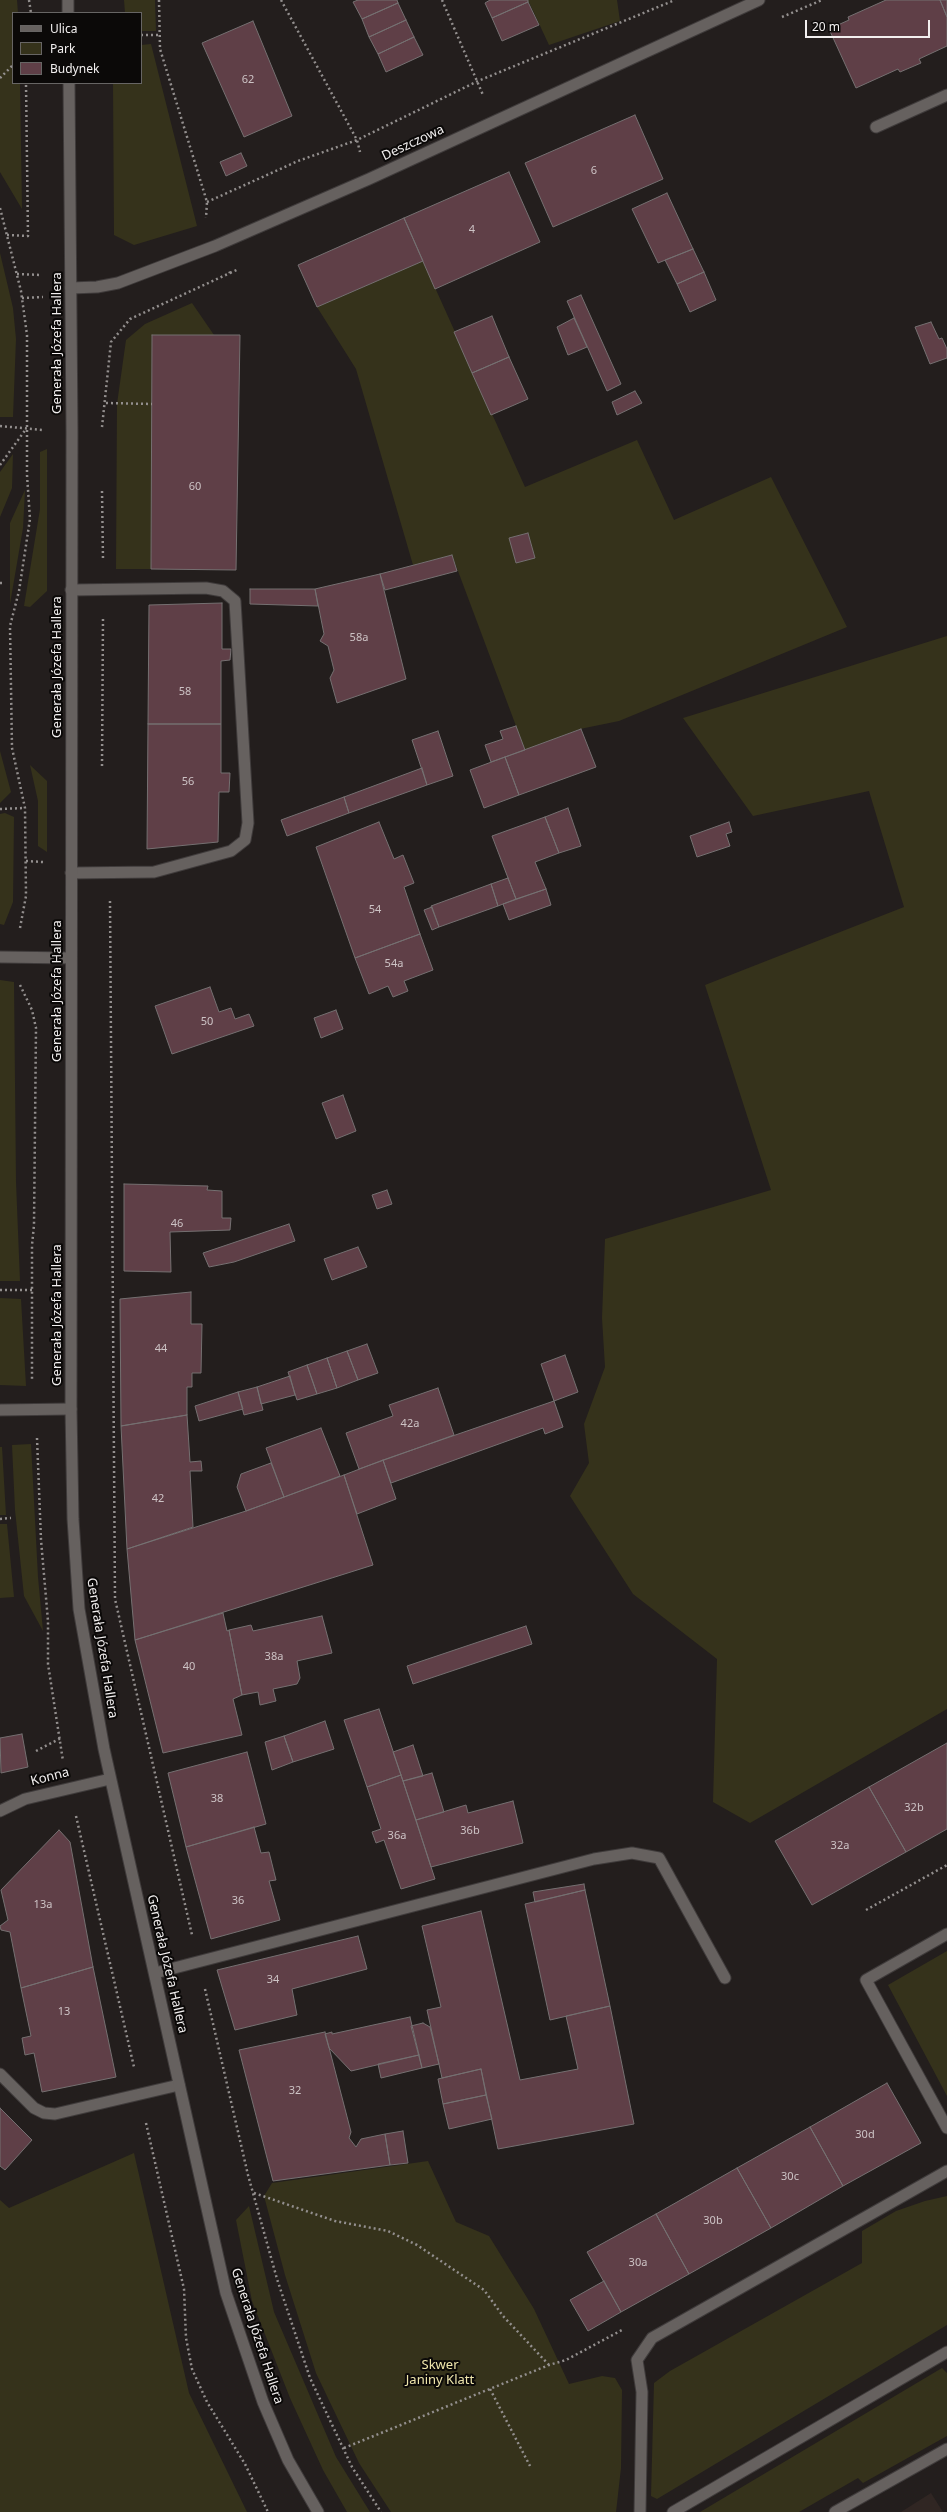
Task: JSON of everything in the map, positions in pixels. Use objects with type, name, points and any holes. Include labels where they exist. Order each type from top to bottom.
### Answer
[{"type":"street","points":[[68,0],[68,12]]},
{"type":"street","name":"Deszczowa","points":[[71,288],[97,288],[118,283],[215,246],[369,179],[759,0]]},
{"type":"street","name":"Generała Józefa Hallera","points":[[69,84],[71,288],[71,1409],[73,1519],[79,1609],[110,1779],[226,2293],[263,2402],[288,2460],[318,2512]]},
{"type":"street","points":[[876,126],[947,94]]},
{"type":"street","points":[[71,590],[206,588],[223,591],[235,601],[248,823],[245,840],[231,851],[154,872],[105,874],[71,873]]},
{"type":"street","points":[[0,957],[70,958]]},
{"type":"street","points":[[0,1410],[71,1409]]},
{"type":"street","name":"Konna","points":[[0,1811],[25,1798],[110,1779]]},
{"type":"street","points":[[154,1973],[594,1859],[632,1853],[659,1858],[725,1978]]},
{"type":"street","points":[[947,1934],[866,1980],[947,2128]]},
{"type":"street","points":[[0,2074],[34,2108],[44,2113],[55,2114],[179,2085]]},
{"type":"street","points":[[640,2512],[642,2392],[637,2360],[652,2338],[947,2171]]},
{"type":"street","points":[[673,2512],[947,2352]]},
{"type":"street","points":[[835,2512],[947,2449]]},
{"type":"path","points":[[29,0],[31,12]]},
{"type":"path","points":[[102,431],[111,342],[130,318],[230,273],[205,225],[207,202],[160,49],[158,0]]},
{"type":"path","points":[[281,0],[357,140],[369,179]]},
{"type":"path","points":[[442,0],[495,121]]},
{"type":"path","points":[[207,202],[298,161],[357,140],[478,81],[675,0]]},
{"type":"path","points":[[142,35],[160,35]]},
{"type":"path","points":[[0,78],[12,67]]},
{"type":"path","points":[[7,235],[28,236],[26,84]]},
{"type":"path","points":[[0,208],[25,315],[29,533],[10,626],[12,748],[25,808],[26,896],[19,933]]},
{"type":"path","points":[[106,403],[152,404]]},
{"type":"path","points":[[0,465],[26,428]]},
{"type":"path","points":[[102,486],[104,590],[102,769]]},
{"type":"path","points":[[0,582],[5,583]]},
{"type":"path","points":[[0,809],[25,808]]},
{"type":"path","points":[[105,874],[110,902],[115,1599],[165,1823],[254,2193],[277,2279],[310,2378],[352,2467],[381,2512]]},
{"type":"path","points":[[20,985],[32,1010],[36,1028],[32,1393],[38,1440],[41,1540],[48,1621],[48,1664],[61,1738],[63,1761]]},
{"type":"path","points":[[0,1290],[32,1290]]},
{"type":"path","points":[[0,1519],[11,1518]]},
{"type":"path","points":[[36,1750],[61,1738]]},
{"type":"path","points":[[76,1815],[184,2289],[186,2338],[192,2369],[207,2402],[245,2464],[268,2512]]},
{"type":"path","points":[[866,1910],[947,1865]]},
{"type":"path","points":[[254,2193],[335,2220],[388,2231],[417,2245],[484,2290],[503,2316],[549,2365]]},
{"type":"path","points":[[490,2389],[530,2466]]},
{"type":"shaded area","points":[[931,2493],[943,2512],[901,2512]]},
{"type":"green space","points":[[0,0],[17,0],[18,12],[12,12],[12,84],[20,84],[22,209],[0,172]]},
{"type":"green space","points":[[124,0],[155,0],[156,31],[142,31],[142,12],[125,12]]},
{"type":"green space","points":[[528,0],[617,0],[620,21],[549,45]]},
{"type":"green space","points":[[151,44],[197,226],[134,245],[114,235],[113,84],[142,84],[142,45]]},
{"type":"green space","points":[[0,253],[13,308],[16,339],[13,417],[0,417]]},
{"type":"green space","points":[[423,261],[525,487],[637,440],[674,520],[771,477],[847,627],[619,721],[580,729],[525,750],[452,555],[413,565],[356,369],[317,307]],"holes":[[[528,533],[535,558],[516,563],[510,538]]]},
{"type":"green space","points":[[192,303],[214,335],[152,335],[151,569],[116,569],[117,404],[126,340],[145,324]]},
{"type":"green space","points":[[47,449],[47,591],[30,607],[24,606],[40,509],[40,452]]},
{"type":"green space","points":[[13,454],[12,488],[0,517],[0,472]]},
{"type":"green space","points":[[25,490],[23,528],[10,604],[10,523]]},
{"type":"green space","points":[[947,636],[947,1709],[750,1823],[713,1802],[717,1659],[633,1594],[570,1496],[589,1463],[584,1424],[605,1367],[602,1318],[605,1239],[771,1190],[705,985],[904,907],[869,791],[753,816],[683,718]]},
{"type":"green space","points":[[0,751],[11,792],[0,803]]},
{"type":"green space","points":[[30,765],[47,781],[47,852],[38,846],[38,801]]},
{"type":"green space","points":[[5,813],[14,817],[13,902],[4,925],[0,924],[0,814]]},
{"type":"green space","points":[[0,980],[14,982],[16,1182],[20,1281],[0,1281]]},
{"type":"green space","points":[[0,1298],[21,1299],[26,1386],[0,1385]]},
{"type":"green space","points":[[31,1444],[38,1577],[43,1631],[24,1596],[15,1510],[12,1445]]},
{"type":"green space","points":[[0,1447],[2,1447],[6,1515],[0,1515]]},
{"type":"green space","points":[[0,1524],[7,1524],[14,1597],[0,1598]]},
{"type":"green space","points":[[947,1951],[947,2096],[888,1985]]},
{"type":"green space","points":[[134,2153],[189,2393],[247,2512],[0,2512],[0,2200],[9,2208]]},
{"type":"green space","name":"Skwer Janiny Klatt","points":[[428,2161],[456,2222],[489,2236],[534,2309],[569,2384],[602,2376],[615,2378],[622,2390],[621,2468],[616,2512],[391,2512],[359,2463],[316,2373],[285,2275],[264,2196],[272,2183]]},
{"type":"green space","points":[[947,2196],[947,2325],[657,2499],[651,2496],[654,2383],[670,2371],[862,2263],[862,2231],[896,2211],[925,2201]]},
{"type":"green space","points":[[249,2206],[274,2312],[336,2457],[370,2512],[347,2512],[323,2470],[290,2398],[252,2301],[236,2220]]},
{"type":"green space","points":[[942,2368],[947,2373],[947,2436],[863,2483],[858,2478],[799,2512],[700,2512]]},
{"type":"building","points":[[358,0],[397,0],[398,3],[362,19],[353,2]]},
{"type":"building","points":[[490,0],[528,0],[528,2],[492,18],[485,3]]},
{"type":"building","points":[[886,0],[940,0],[947,17],[947,46],[919,59],[921,63],[900,72],[898,69],[856,88],[829,29],[849,20],[848,17]]},
{"type":"building","points":[[940,0],[947,0],[947,17]]},
{"type":"building","points":[[528,2],[539,25],[502,41],[492,18]]},
{"type":"building","points":[[398,3],[406,20],[369,37],[362,19]]},
{"type":"building","points":[[406,20],[414,37],[378,54],[369,37]]},
{"type":"building","points":[[253,21],[292,116],[244,137],[202,43]]},
{"type":"building","points":[[414,37],[423,55],[386,72],[378,54]]},
{"type":"building","points":[[635,115],[663,179],[553,227],[525,163]]},
{"type":"building","points":[[241,153],[247,166],[226,176],[220,162]]},
{"type":"building","points":[[509,172],[540,242],[435,289],[404,218]]},
{"type":"building","points":[[667,193],[693,249],[658,263],[632,209]]},
{"type":"building","points":[[404,218],[423,261],[317,307],[298,265]]},
{"type":"building","points":[[693,249],[704,272],[677,284],[665,260]]},
{"type":"building","points":[[704,272],[716,300],[690,312],[677,284]]},
{"type":"building","points":[[581,295],[621,384],[607,391],[567,301]]},
{"type":"building","points":[[492,316],[509,357],[472,373],[454,332]]},
{"type":"building","points":[[574,318],[587,347],[568,355],[557,327]]},
{"type":"building","points":[[931,322],[939,339],[942,338],[947,349],[947,358],[930,364],[915,327]]},
{"type":"building","points":[[152,335],[240,335],[236,570],[151,569]]},
{"type":"building","points":[[509,357],[528,399],[491,415],[472,373]]},
{"type":"building","points":[[635,391],[642,403],[617,415],[612,402]]},
{"type":"building","points":[[528,533],[535,558],[516,563],[509,538]]},
{"type":"building","points":[[452,555],[457,571],[385,590],[380,574]]},
{"type":"building","points":[[380,574],[406,679],[337,703],[330,678],[334,670],[328,646],[320,641],[324,634],[315,589]]},
{"type":"building","points":[[250,589],[315,589],[318,606],[250,604]]},
{"type":"building","points":[[222,603],[222,649],[231,649],[230,660],[221,661],[221,724],[148,724],[149,605]]},
{"type":"building","points":[[148,724],[221,724],[221,773],[230,773],[229,792],[219,792],[218,842],[147,849]]},
{"type":"building","points":[[516,726],[525,750],[491,762],[485,745],[503,739],[500,731]]},
{"type":"building","points":[[581,729],[596,767],[519,795],[505,757]]},
{"type":"building","points":[[438,731],[453,776],[427,785],[412,740]]},
{"type":"building","points":[[505,757],[519,795],[484,808],[470,770]]},
{"type":"building","points":[[422,768],[427,785],[349,813],[344,797]]},
{"type":"building","points":[[344,797],[349,813],[287,836],[281,820]]},
{"type":"building","points":[[568,808],[581,846],[559,853],[545,817]]},
{"type":"building","points":[[545,817],[559,853],[535,862],[546,889],[516,899],[492,836]]},
{"type":"building","points":[[379,822],[394,859],[403,855],[414,883],[404,887],[420,934],[355,958],[316,847]]},
{"type":"building","points":[[729,822],[732,832],[726,834],[730,846],[697,857],[690,836]]},
{"type":"building","points":[[508,878],[516,899],[498,906],[491,884]]},
{"type":"building","points":[[491,884],[498,906],[439,927],[431,906]]},
{"type":"building","points":[[546,889],[551,905],[509,920],[503,904]]},
{"type":"building","points":[[432,907],[439,927],[432,930],[424,910]]},
{"type":"building","points":[[420,934],[433,970],[404,981],[408,991],[393,997],[388,986],[369,994],[355,958]]},
{"type":"building","points":[[210,987],[219,1012],[231,1008],[235,1019],[249,1014],[254,1026],[172,1054],[155,1006]]},
{"type":"building","points":[[336,1010],[343,1029],[321,1038],[314,1018]]},
{"type":"building","points":[[343,1095],[356,1131],[336,1139],[322,1103]]},
{"type":"building","points":[[124,1184],[208,1186],[207,1190],[222,1191],[222,1218],[231,1218],[230,1230],[170,1232],[171,1272],[124,1271]]},
{"type":"building","points":[[387,1190],[392,1204],[377,1209],[372,1195]]},
{"type":"building","points":[[289,1224],[295,1241],[234,1262],[209,1267],[203,1253]]},
{"type":"building","points":[[358,1247],[367,1267],[332,1280],[324,1259]]},
{"type":"building","points":[[191,1292],[191,1324],[202,1324],[201,1373],[192,1373],[192,1387],[187,1387],[187,1415],[121,1426],[120,1299]]},
{"type":"building","points":[[367,1344],[378,1373],[358,1380],[347,1351]]},
{"type":"building","points":[[347,1351],[358,1380],[337,1388],[327,1358]]},
{"type":"building","points":[[565,1355],[578,1392],[554,1401],[541,1364]]},
{"type":"building","points":[[327,1358],[337,1388],[317,1394],[307,1365]]},
{"type":"building","points":[[307,1365],[317,1394],[297,1400],[288,1372]]},
{"type":"building","points":[[290,1376],[295,1395],[261,1404],[257,1387]]},
{"type":"building","points":[[257,1387],[263,1410],[244,1415],[238,1392]]},
{"type":"building","points":[[438,1388],[454,1435],[359,1469],[346,1433],[393,1416],[389,1405]]},
{"type":"building","points":[[238,1392],[243,1409],[199,1421],[195,1406]]},
{"type":"building","points":[[554,1401],[563,1427],[545,1434],[543,1428],[391,1483],[383,1460]]},
{"type":"building","points":[[187,1415],[190,1462],[201,1461],[202,1471],[190,1471],[193,1527],[127,1549],[121,1426]]},
{"type":"building","points":[[321,1428],[340,1476],[284,1497],[266,1448]]},
{"type":"building","points":[[383,1460],[396,1499],[357,1514],[344,1475]]},
{"type":"building","points":[[271,1463],[284,1497],[246,1511],[237,1487],[241,1474]]},
{"type":"building","points":[[344,1475],[373,1565],[135,1640],[127,1549],[246,1511]]},
{"type":"building","points":[[223,1613],[227,1631],[229,1630],[242,1695],[233,1699],[242,1735],[163,1753],[135,1640]]},
{"type":"building","points":[[322,1616],[332,1653],[297,1661],[300,1678],[297,1684],[273,1689],[276,1701],[260,1705],[258,1692],[242,1695],[229,1630],[251,1625],[253,1631]]},
{"type":"building","points":[[526,1626],[532,1644],[413,1684],[407,1666]]},
{"type":"building","points":[[379,1709],[401,1775],[367,1787],[344,1720]]},
{"type":"building","points":[[325,1721],[334,1749],[293,1762],[284,1736]]},
{"type":"building","points":[[22,1734],[28,1767],[1,1773],[0,1738]]},
{"type":"building","points":[[284,1736],[293,1762],[272,1770],[265,1742]]},
{"type":"building","points":[[947,1743],[947,1829],[906,1852],[869,1787]]},
{"type":"building","points":[[413,1745],[423,1776],[403,1781],[393,1752]]},
{"type":"building","points":[[247,1752],[266,1824],[186,1847],[168,1773]]},
{"type":"building","points":[[432,1773],[444,1812],[416,1820],[403,1781]]},
{"type":"building","points":[[401,1775],[435,1879],[401,1889],[384,1840],[376,1843],[372,1832],[381,1829],[367,1787]]},
{"type":"building","points":[[869,1787],[906,1852],[812,1905],[775,1841]]},
{"type":"building","points":[[513,1801],[523,1843],[431,1867],[416,1820],[466,1805],[468,1813]]},
{"type":"building","points":[[254,1827],[261,1853],[269,1852],[276,1880],[269,1881],[280,1920],[211,1939],[186,1847]]},
{"type":"building","points":[[59,1830],[70,1842],[93,1967],[21,1988],[10,1932],[1,1930],[0,1926],[8,1920],[1,1890]]},
{"type":"building","points":[[584,1884],[585,1890],[535,1902],[533,1892]]},
{"type":"building","points":[[585,1890],[610,2006],[550,2020],[525,1904]]},
{"type":"building","points":[[481,1911],[520,2080],[578,2069],[566,2016],[610,2006],[634,2124],[498,2149],[481,2069],[442,2078],[427,2010],[441,2007],[422,1926]]},
{"type":"building","points":[[358,1936],[367,1969],[292,1989],[297,2015],[235,2030],[217,1970]]},
{"type":"building","points":[[93,1967],[116,2077],[42,2092],[34,2053],[25,2055],[22,2038],[31,2036],[21,1988]]},
{"type":"building","points":[[410,2017],[419,2055],[351,2071],[329,2048],[325,2034],[332,2032],[332,2034]]},
{"type":"building","points":[[423,2023],[430,2027],[439,2064],[422,2068],[411,2026]]},
{"type":"building","points":[[325,2032],[351,2132],[349,2138],[356,2147],[361,2139],[385,2134],[390,2165],[273,2181],[239,2050]]},
{"type":"building","points":[[419,2055],[422,2068],[381,2078],[378,2064]]},
{"type":"building","points":[[481,2069],[486,2095],[443,2104],[438,2079]]},
{"type":"building","points":[[887,2083],[921,2143],[843,2186],[810,2127]]},
{"type":"building","points":[[486,2095],[492,2119],[449,2129],[443,2104]]},
{"type":"building","points":[[0,2108],[32,2140],[5,2170],[0,2166]]},
{"type":"building","points":[[810,2127],[843,2186],[771,2228],[737,2168]]},
{"type":"building","points":[[403,2131],[408,2163],[390,2165],[385,2134]]},
{"type":"building","points":[[737,2168],[771,2228],[689,2274],[656,2214]]},
{"type":"building","points":[[656,2214],[689,2274],[621,2312],[587,2252]]},
{"type":"building","points":[[604,2281],[621,2312],[588,2331],[570,2300]]}]
